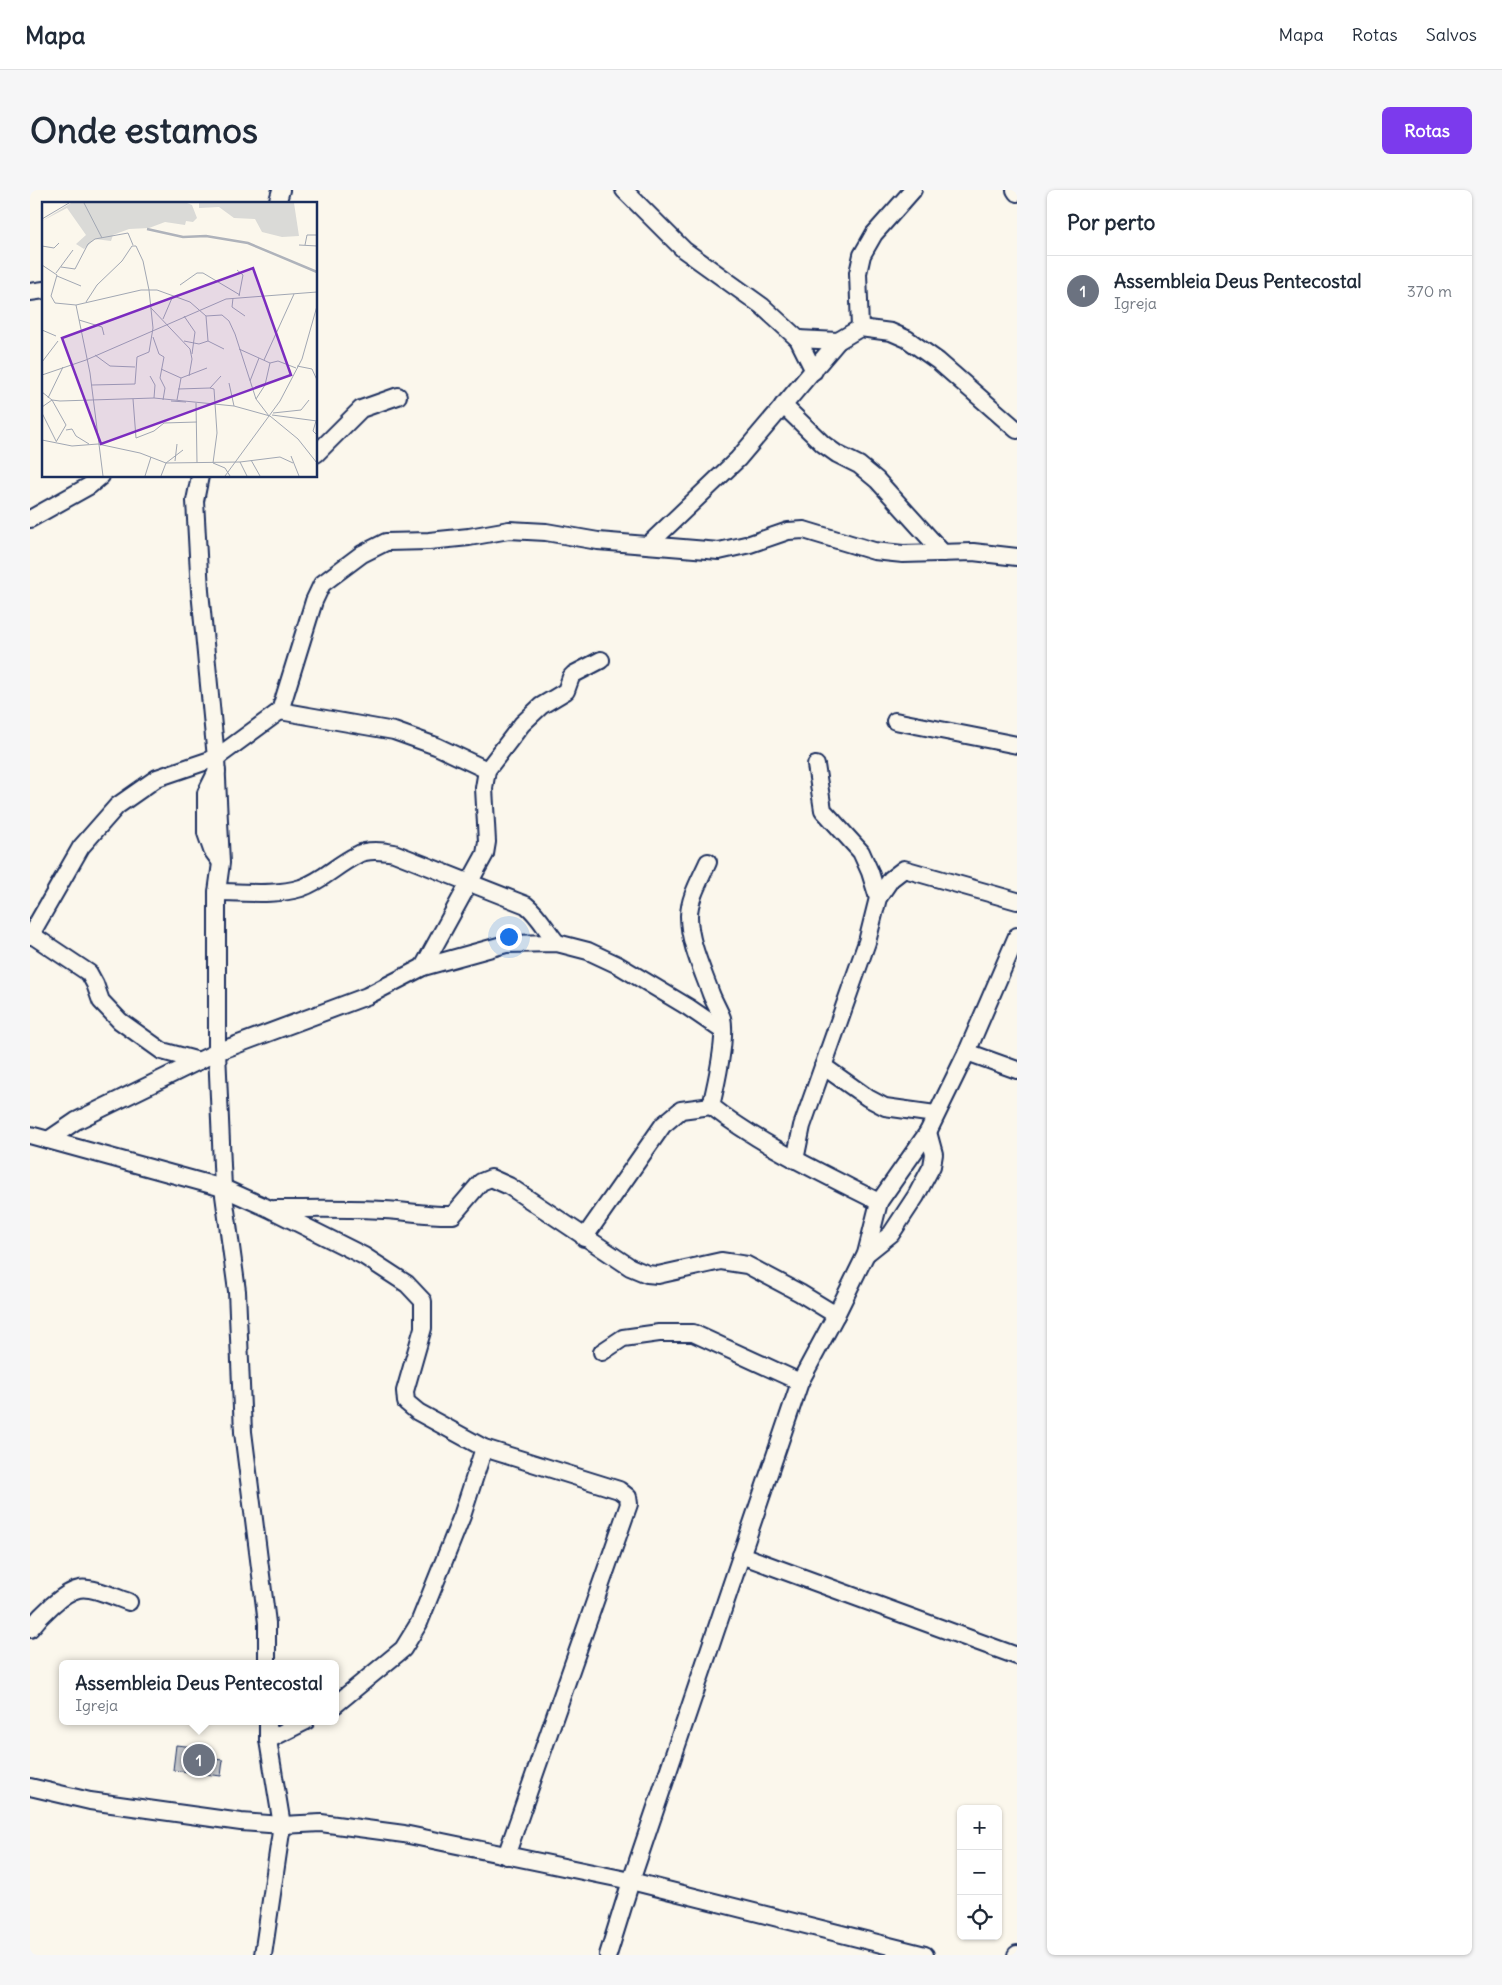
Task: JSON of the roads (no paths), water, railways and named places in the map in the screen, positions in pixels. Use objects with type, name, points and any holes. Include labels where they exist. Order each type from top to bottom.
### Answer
[{"type":"street","points":[[624,190],[684,250],[762,306],[798,339],[814,371]]},
{"type":"street","points":[[860,328],[858,273],[862,255],[874,234],[913,190]]},
{"type":"street","points":[[648,545],[738,459],[838,341],[860,328],[891,332],[907,339],[938,361],[1017,430]]},
{"type":"street","points":[[798,339],[838,341]]},
{"type":"street","points":[[318,452],[361,409],[398,396]]},
{"type":"street","points":[[783,405],[823,444],[837,454],[859,465],[876,480],[943,553]]},
{"type":"street","points":[[30,518],[89,486],[99,478]]},
{"type":"street","points":[[200,478],[195,501],[200,591],[217,764],[206,792],[206,833],[212,850],[221,862],[217,892],[217,1052],[223,1188],[237,1291],[243,1432],[267,1622],[267,1660]]},
{"type":"street","points":[[198,1061],[162,1051],[109,1012],[101,1001],[89,973],[31,935],[82,847],[117,806],[157,778],[217,764],[280,711],[314,601],[322,584],[362,554],[386,542],[453,539],[509,530],[546,532],[598,541],[719,551],[750,544],[788,531],[804,530],[874,551],[903,554],[973,552],[1017,557]]},
{"type":"street","points":[[423,967],[470,883],[477,865],[485,854],[484,796],[487,770],[522,724],[541,706],[566,691],[574,674],[601,660]]},
{"type":"street","points":[[280,711],[394,731],[436,746],[487,770]]},
{"type":"street","points":[[896,721],[1017,746]]},
{"type":"street","points":[[816,765],[823,810],[861,852],[870,872],[878,898]]},
{"type":"street","points":[[217,892],[285,892],[321,880],[358,854],[380,850],[394,853],[526,905],[535,912],[545,929],[557,943]]},
{"type":"street","points":[[708,862],[692,898],[689,915],[694,947],[712,997],[722,1018],[723,1031],[716,1086],[711,1106]]},
{"type":"street","points":[[795,1160],[802,1126],[867,942],[878,898],[890,879],[904,869],[1017,901]]},
{"type":"street","points":[[608,1955],[631,1881],[800,1382],[866,1254],[879,1202],[928,1132],[935,1114],[967,1052],[1017,936]]},
{"type":"street","points":[[48,1140],[76,1121],[217,1052],[367,996],[423,967],[506,944],[557,943],[588,951],[618,965],[688,1006],[723,1031]]},
{"type":"street","points":[[162,1051],[176,1073]]},
{"type":"street","points":[[967,1052],[1017,1070]]},
{"type":"street","points":[[823,1066],[868,1098],[885,1107],[935,1114]]},
{"type":"street","points":[[584,1238],[663,1125],[681,1110],[711,1106],[732,1123],[795,1160],[879,1202]]},
{"type":"street","points":[[866,1254],[891,1234],[916,1196],[932,1166],[934,1154],[928,1132]]},
{"type":"street","points":[[30,1135],[223,1188],[270,1209],[364,1256],[407,1284],[423,1301],[423,1328],[405,1391],[406,1402],[418,1412],[484,1448],[619,1490],[628,1497],[629,1504],[506,1856]]},
{"type":"street","points":[[270,1209],[375,1209],[440,1215],[453,1214],[481,1182],[491,1178],[509,1186],[630,1267],[647,1274],[666,1274],[721,1261],[747,1265],[800,1293],[836,1315]]},
{"type":"street","points":[[602,1352],[623,1338],[659,1333],[693,1333],[800,1382]]},
{"type":"street","points":[[339,1702],[403,1649],[419,1624],[462,1516],[484,1448]]},
{"type":"street","points":[[741,1555],[1017,1656]]},
{"type":"street","points":[[30,1629],[58,1601],[79,1589],[98,1592],[129,1602]]},
{"type":"street","points":[[262,1955],[282,1825],[268,1740],[268,1725]]},
{"type":"street","points":[[268,1740],[298,1725]]},
{"type":"street","points":[[30,1787],[90,1801],[241,1822],[282,1825],[321,1824],[404,1834],[631,1881],[926,1955]]},
{"type":"place","name":"Assembleia Deus Pentecostal","points":[[199,1760]]}]
